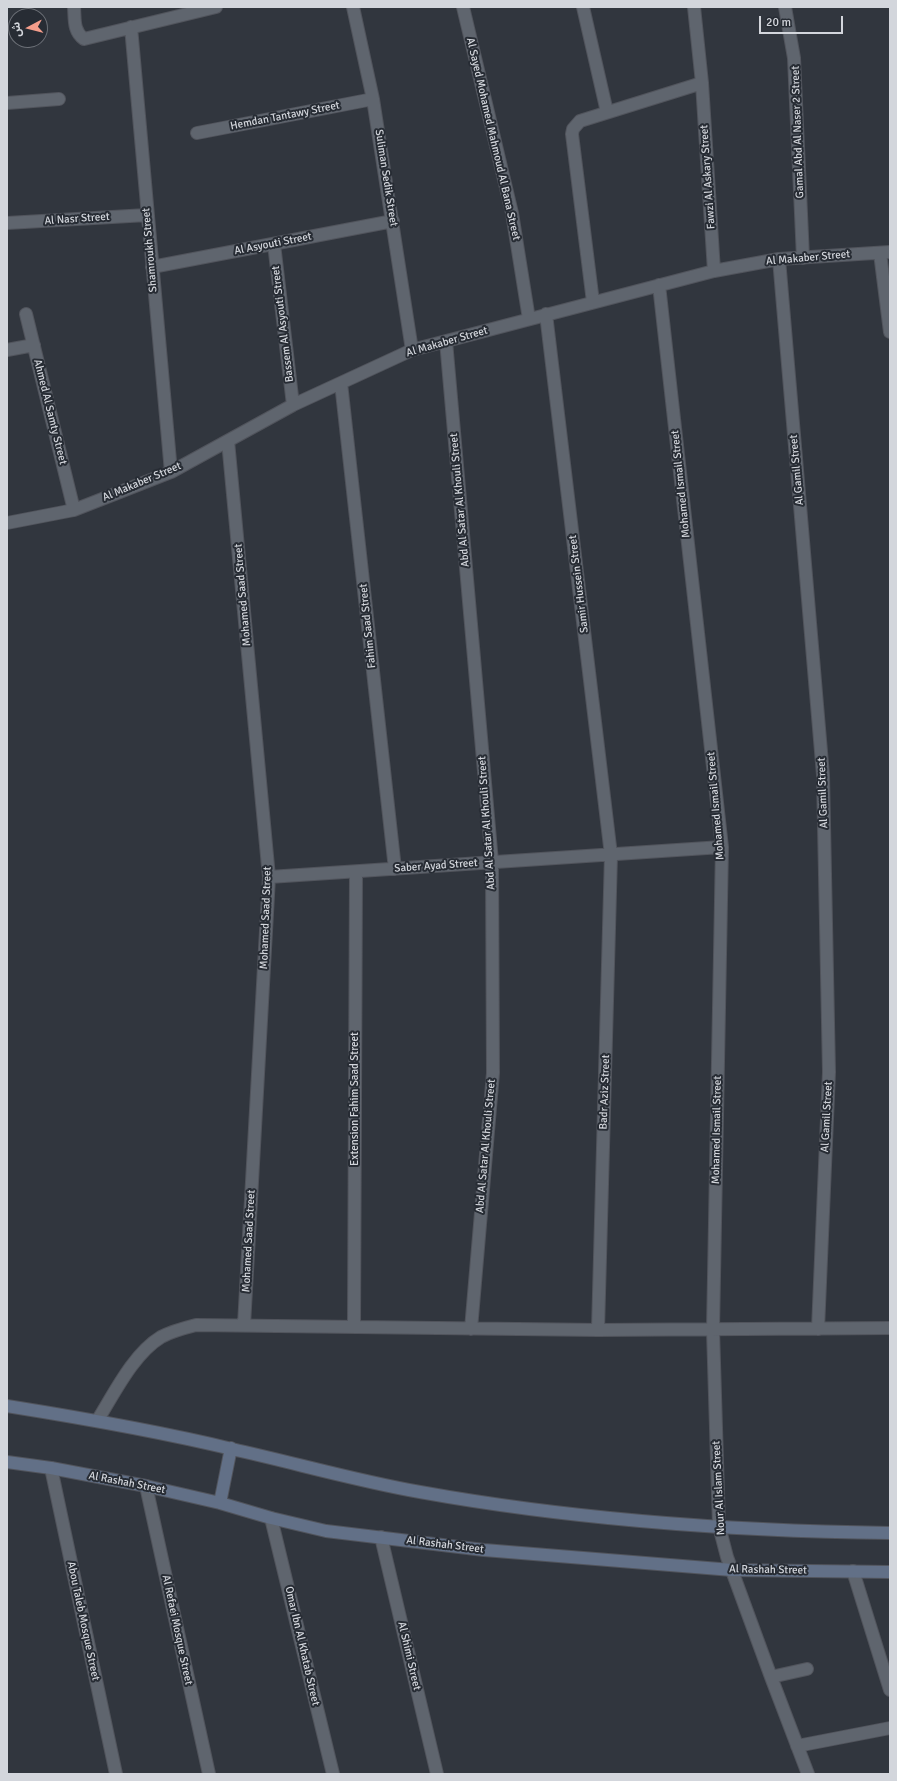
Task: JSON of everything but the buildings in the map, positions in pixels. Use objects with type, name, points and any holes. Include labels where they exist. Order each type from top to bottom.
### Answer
[{"type":"main road","points":[[7,1406],[97,1421],[231,1448],[331,1474],[427,1493],[515,1507],[611,1518],[719,1526],[814,1532],[890,1533]]},
{"type":"main road","points":[[220,1503],[231,1448]]},
{"type":"main road","name":"Al Rashah Street","points":[[7,1462],[51,1468],[146,1486],[220,1503],[271,1518],[326,1531],[484,1550],[732,1570],[890,1572]]},
{"type":"street","points":[[74,7],[75,26],[78,35],[84,39],[216,7]]},
{"type":"street","name":"Suliman Sedik Street","points":[[353,7],[373,99],[412,350]]},
{"type":"street","name":"Al Sayed Mohamed Mahmoud Al Bana Street","points":[[463,7],[512,213],[530,319]]},
{"type":"street","points":[[583,7],[607,112]]},
{"type":"street","name":"Fawzi Al Askary Street","points":[[694,7],[702,82],[714,271]]},
{"type":"street","name":"Gamal Abd Al Naser 2 Street","points":[[786,7],[794,58],[803,258]]},
{"type":"street","name":"Shamroukh Street","points":[[131,28],[171,472]]},
{"type":"street","points":[[593,302],[572,134],[573,129],[580,121],[702,82]]},
{"type":"street","points":[[7,103],[59,99]]},
{"type":"street","name":"Hemdan Tantawy Street","points":[[197,133],[373,99]]},
{"type":"street","name":"Al Nasr Street","points":[[7,224],[147,215]]},
{"type":"street","name":"Al Asyouti Street","points":[[152,267],[393,222]]},
{"type":"street","name":"Bassem Al Asyouti Street","points":[[274,244],[293,405]]},
{"type":"street","points":[[885,252],[890,332]]},
{"type":"street","name":"Al Makaber Street","points":[[7,523],[74,510],[171,472],[293,405],[412,350],[714,271],[779,259],[885,252]]},
{"type":"street","name":"Al Gamil Street","points":[[779,259],[823,775],[829,1072],[818,1329]]},
{"type":"street","name":"Mohamed Ismail Street","points":[[659,285],[722,847],[713,1330]]},
{"type":"street","name":"Ahmed Al Samty Street","points":[[26,314],[74,510]]},
{"type":"street","name":"Samir Hussein Street","points":[[546,314],[611,855]]},
{"type":"street","name":"Abd Al Satar Al Khouli Street","points":[[446,341],[492,862],[493,1073],[471,1329]]},
{"type":"street","points":[[7,350],[34,345]]},
{"type":"street","name":"Fahim Saad Street","points":[[341,382],[395,869]]},
{"type":"street","name":"Mohamed Saad Street","points":[[228,441],[269,877],[244,1325]]},
{"type":"street","name":"Saber Ayad Street","points":[[269,877],[722,847]]},
{"type":"street","name":"Badr Aziz Street","points":[[598,1330],[611,855]]},
{"type":"street","name":"Extension Fahim Saad Street","points":[[354,1327],[356,872]]},
{"type":"street","points":[[97,1421],[134,1363],[146,1349],[161,1337],[178,1329],[196,1325],[598,1330],[890,1328]]},
{"type":"street","name":"Nour Al Islam Street","points":[[713,1330],[719,1526],[732,1570],[808,1774]]},
{"type":"street","name":"Abou Taleb Mosque Street","points":[[51,1468],[116,1774]]},
{"type":"street","name":"Al Refaei Mosque Street","points":[[146,1486],[209,1774]]},
{"type":"street","name":"Omar Ibn Al Khatab Street","points":[[271,1518],[333,1774]]},
{"type":"street","name":"Al Shimi Street","points":[[381,1537],[437,1774]]},
{"type":"street","points":[[853,1571],[890,1690]]},
{"type":"street","points":[[771,1677],[807,1669]]},
{"type":"street","points":[[797,1746],[890,1728]]}]
